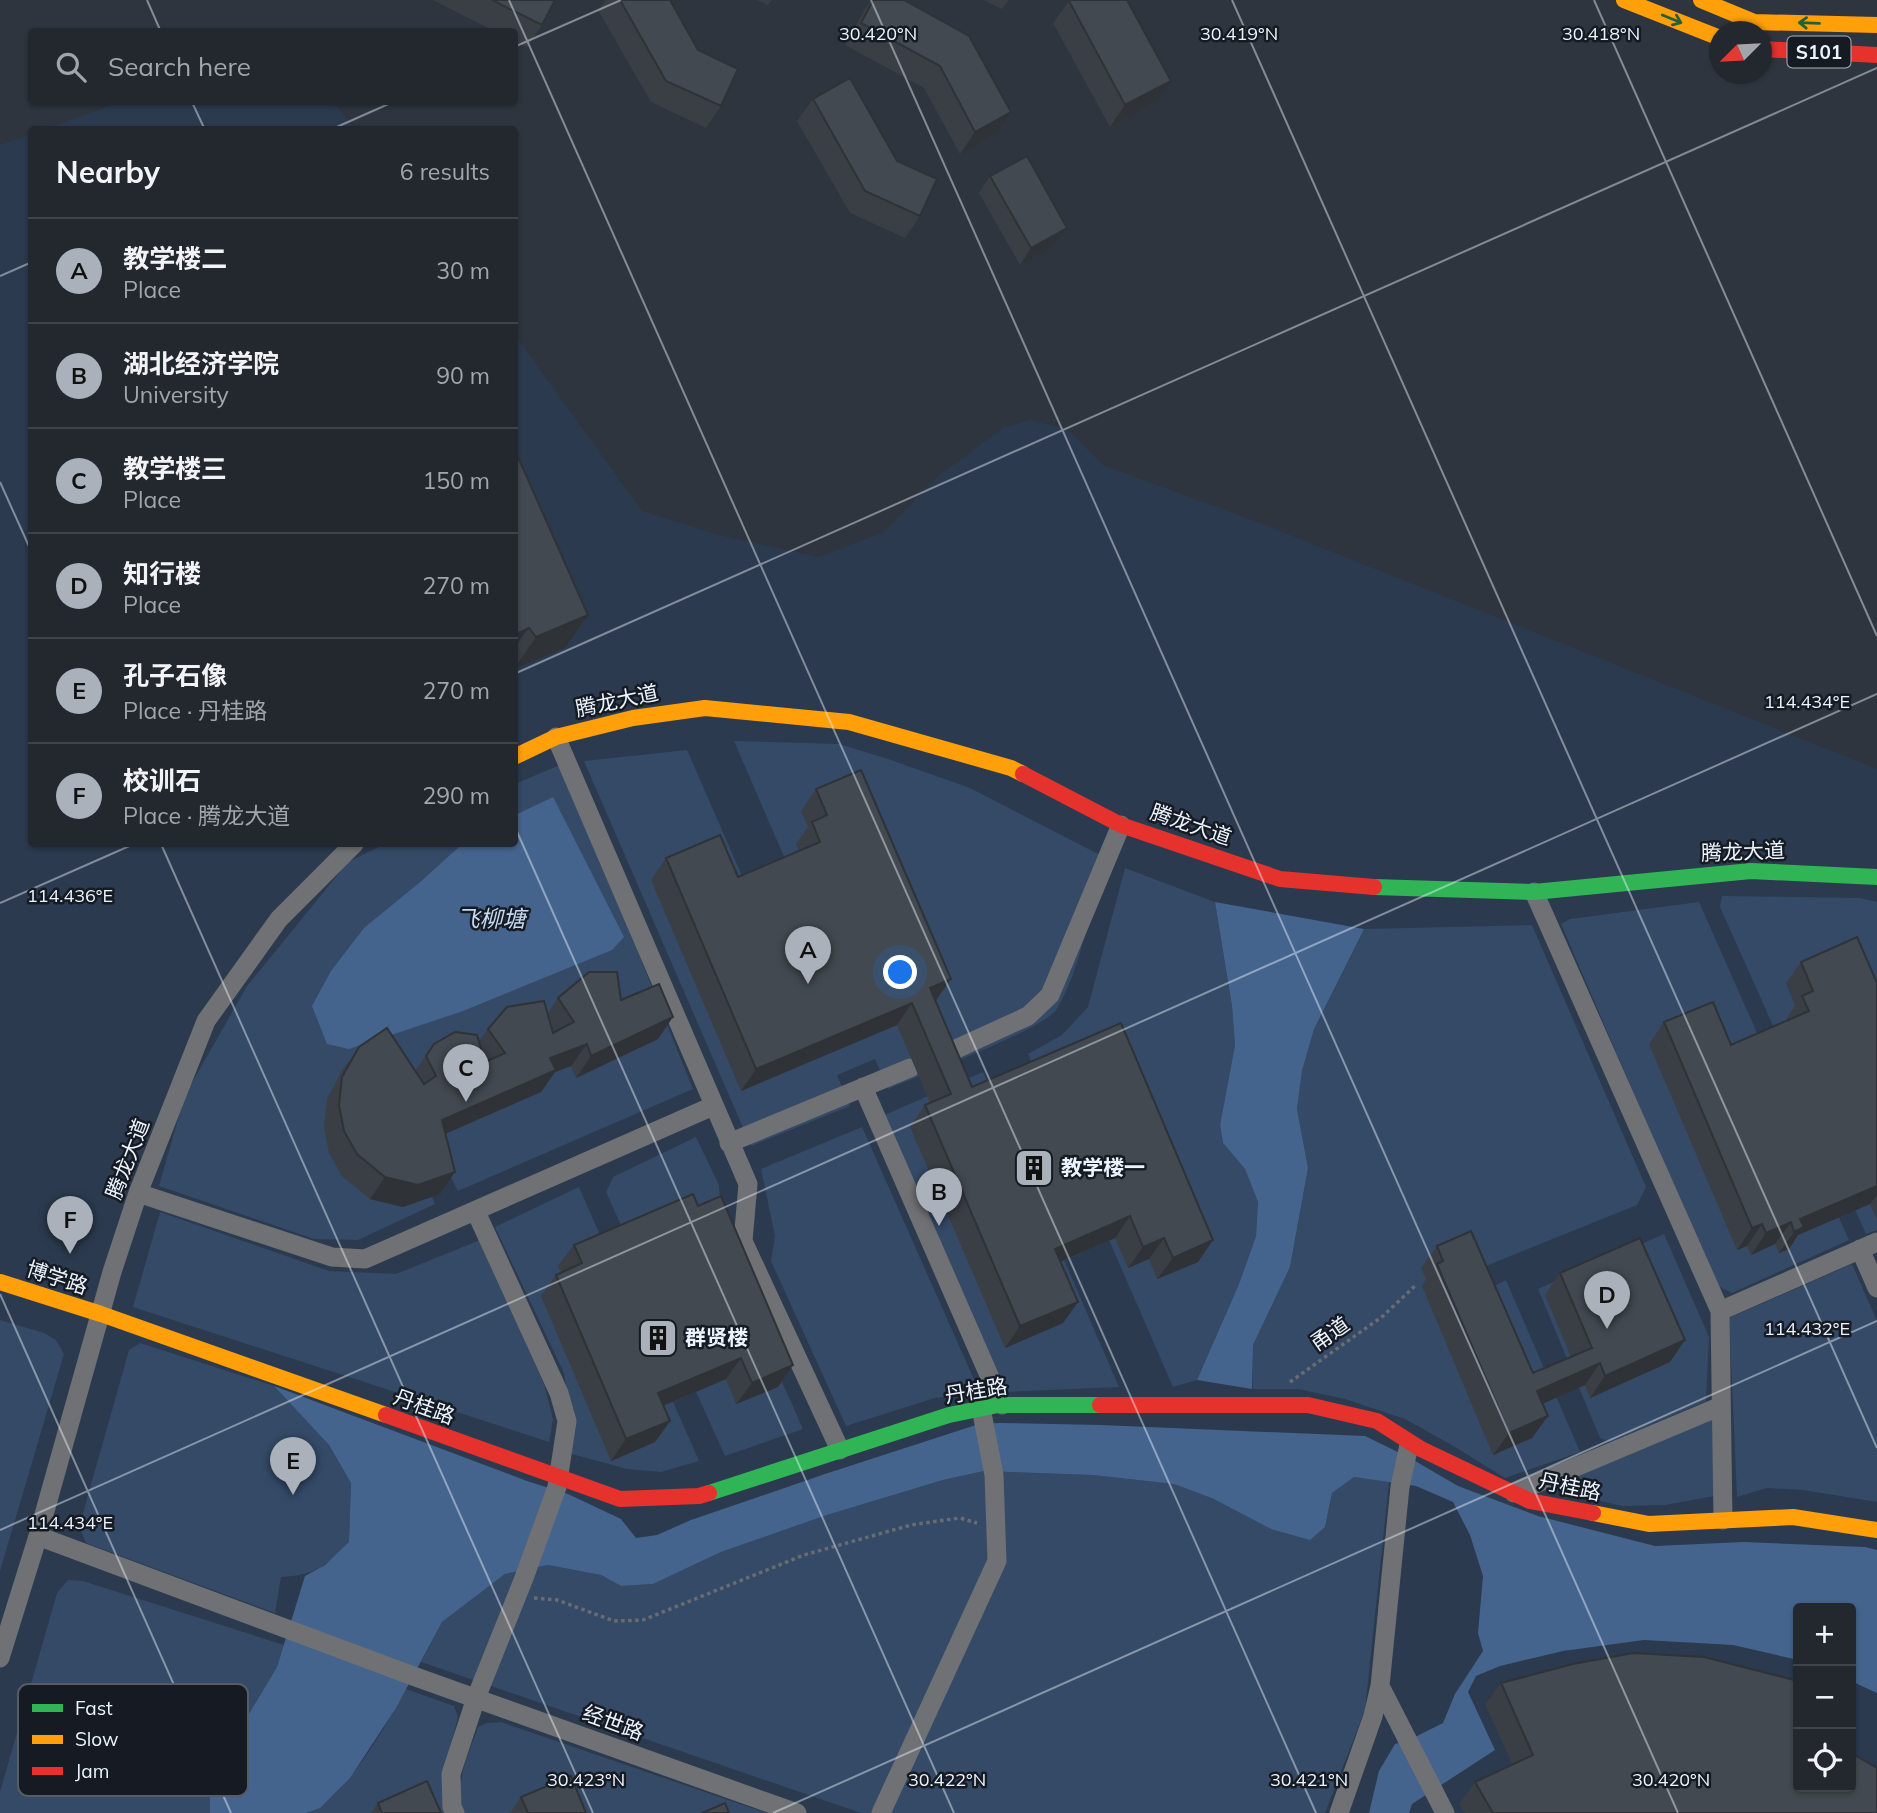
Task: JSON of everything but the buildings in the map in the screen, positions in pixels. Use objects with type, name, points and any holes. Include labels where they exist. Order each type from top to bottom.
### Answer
[{"type":"street","points":[[1624,0],[1709,34]]},
{"type":"street","name":"S101","points":[[1701,0],[1754,22],[1877,25]]},
{"type":"street","name":"S101","points":[[1772,50],[1877,55]]},
{"type":"street","name":"腾龙大道","points":[[518,755],[556,737],[633,718],[705,708],[849,722],[1011,768],[1121,825],[1280,879],[1394,889],[1534,892],[1751,871],[1877,877]]},
{"type":"street","points":[[556,737],[748,1184],[743,1241],[841,1450]]},
{"type":"street","points":[[943,1055],[1028,1016],[1050,995],[1121,825]]},
{"type":"street","name":"腾龙大道","points":[[0,1658],[4,1623],[38,1536],[138,1193],[206,1021],[279,919],[351,847]]},
{"type":"street","points":[[1534,892],[1720,1311],[1723,1520]]},
{"type":"street","points":[[729,1143],[910,1068]]},
{"type":"street","points":[[863,1087],[1002,1405]]},
{"type":"street","points":[[138,1193],[332,1257],[365,1259],[713,1106]]},
{"type":"street","points":[[455,1813],[452,1807],[451,1774],[476,1698],[559,1482],[566,1421],[559,1393],[476,1212]]},
{"type":"street","points":[[1720,1311],[1869,1245],[1877,1288]]},
{"type":"street","name":"博学路","points":[[0,1282],[101,1314]]},
{"type":"street","name":"丹桂路","points":[[101,1314],[559,1482],[620,1499],[699,1496],[949,1415],[982,1414],[1002,1405],[1308,1405],[1377,1421],[1410,1443],[1530,1501],[1649,1524],[1793,1517],[1877,1530]]},
{"type":"street","points":[[1514,1493],[1721,1406]]},
{"type":"street","points":[[881,1813],[997,1561],[994,1475],[982,1414]]},
{"type":"street","points":[[1339,1813],[1373,1716],[1380,1686],[1400,1487],[1410,1443]]},
{"type":"street","name":"经世路","points":[[38,1536],[413,1676],[797,1813]]},
{"type":"street","points":[[1380,1686],[1440,1804]]},
{"type":"path","name":"甬道","points":[[1288,1383],[1383,1316],[1417,1284]]},
{"type":"path","points":[[515,1600],[557,1600],[614,1621],[643,1620],[804,1555],[911,1525],[960,1518],[996,1528]]},
{"type":"shaded area","points":[[112,105],[327,105],[337,106],[352,126],[52,126]]},
{"type":"shaded area","points":[[28,135],[28,847],[518,847],[518,339],[642,511],[719,535],[819,557],[884,532],[937,477],[1004,427],[1031,420],[1068,430],[1103,465],[1260,523],[1877,769],[1877,1813],[0,1813],[0,145]]},
{"type":"shaded area","points":[[734,741],[839,744],[888,759],[970,788],[1104,857],[1079,957],[1065,995],[1056,1010],[1029,1029],[888,1089],[875,1059],[837,1075],[850,1106],[751,1146],[584,761],[687,750],[764,926],[805,905]]},
{"type":"shaded area","points":[[562,764],[693,1089],[458,1191],[427,1132],[409,1140],[435,1204],[358,1240],[314,1239],[159,1186],[185,1095],[247,986],[348,862],[379,847],[459,847],[419,883],[349,1049],[513,847],[518,847],[518,840],[553,797],[518,814],[518,783]]},
{"type":"shaded area","points":[[1125,868],[1215,902],[1232,1006],[1235,1045],[1220,1125],[1223,1143],[1245,1169],[1258,1202],[1256,1236],[1239,1284],[1197,1380],[1173,1387],[1028,1054],[1062,1035],[1088,1007]]},
{"type":"shaded area","points":[[1722,896],[1860,898],[1877,902],[1877,1230],[1866,1234],[1720,907]]},
{"type":"shaded area","points":[[1699,902],[1849,1240],[1732,1293],[1720,1287],[1712,1276],[1561,924],[1570,919]]},
{"type":"shaded area","points":[[1532,925],[1646,1187],[1637,1205],[1466,1274],[1475,1296],[1506,1280],[1580,1452],[1505,1478],[1405,1419],[1345,1399],[1298,1389],[1253,1389],[1253,1345],[1290,1267],[1308,1168],[1297,1109],[1302,1071],[1314,1029],[1364,929]]},
{"type":"shaded area","points":[[983,1072],[1119,1387],[1005,1392],[882,1116]]},
{"type":"shaded area","points":[[862,1127],[980,1393],[935,1398],[846,1426],[771,1261],[775,1236],[761,1169]]},
{"type":"shaded area","points":[[696,1137],[719,1185],[724,1252],[803,1429],[725,1456],[606,1192],[613,1177]]},
{"type":"shaded area","points":[[579,1187],[699,1461],[661,1472],[627,1469],[568,1453],[571,1419],[564,1373],[495,1227]]},
{"type":"shaded area","points":[[160,1212],[329,1271],[396,1274],[480,1240],[544,1384],[553,1419],[549,1442],[133,1307]]},
{"type":"shaded area","points":[[1664,1234],[1709,1337],[1706,1401],[1610,1442],[1600,1438],[1538,1289]]},
{"type":"shaded area","points":[[1852,1264],[1877,1321],[1877,1502],[1803,1490],[1767,1488],[1737,1497],[1729,1318]]},
{"type":"shaded area","points":[[0,1320],[44,1333],[56,1340],[64,1354],[0,1571]]},
{"type":"shaded area","points":[[140,1343],[274,1386],[329,1445],[351,1483],[349,1543],[333,1558],[311,1572],[281,1577],[275,1613],[86,1543],[79,1527],[129,1350]]},
{"type":"shaded area","points":[[1714,1418],[1715,1496],[1665,1505],[1622,1506],[1543,1488]]},
{"type":"shaded area","points":[[984,1471],[1093,1475],[1174,1484],[1214,1499],[1325,1527],[1332,1493],[1353,1477],[1389,1482],[1365,1710],[1325,1813],[861,1813],[421,1662],[442,1622],[505,1574],[548,1565],[601,1575],[621,1586],[653,1584],[721,1552],[827,1515],[943,1480]]},
{"type":"shaded area","points":[[68,1580],[83,1581],[284,1645],[277,1667],[248,1715],[248,1684],[31,1684],[57,1593]]},
{"type":"shaded area","points":[[406,1689],[454,1706],[458,1717],[443,1776],[446,1813],[306,1813],[321,1805],[350,1777],[376,1741]]},
{"type":"shaded area","points":[[501,1722],[766,1813],[463,1813],[461,1780],[478,1727]]},
{"type":"shaded area","points":[[18,1729],[18,1796],[210,1796],[210,1813],[0,1813],[0,1792]]},
{"type":"water","name":"飞柳塘","points":[[553,797],[624,937],[612,950],[463,1011],[349,1049],[327,1044],[312,1006],[331,971],[364,928],[459,847],[518,847],[518,814]]},
{"type":"water","points":[[1215,902],[1364,929],[1314,1029],[1302,1071],[1297,1109],[1308,1168],[1290,1267],[1253,1345],[1252,1389],[1197,1380],[1239,1284],[1256,1236],[1258,1202],[1245,1169],[1223,1143],[1220,1125],[1235,1045],[1232,1006]]},
{"type":"water","points":[[274,1386],[568,1494],[621,1519],[636,1538],[657,1535],[691,1520],[979,1424],[1101,1425],[1365,1436],[1458,1486],[1538,1516],[1655,1546],[1744,1542],[1865,1547],[1877,1550],[1877,1693],[1856,1683],[1856,1603],[1793,1603],[1793,1659],[1733,1645],[1644,1640],[1563,1651],[1500,1666],[1476,1676],[1468,1692],[1495,1750],[1412,1804],[1409,1813],[1369,1813],[1379,1771],[1395,1744],[1443,1723],[1455,1694],[1483,1651],[1478,1633],[1483,1576],[1470,1535],[1453,1502],[1416,1486],[1354,1477],[1332,1493],[1325,1527],[1310,1540],[1271,1529],[1214,1499],[1174,1484],[1093,1475],[984,1471],[943,1480],[827,1515],[721,1552],[653,1584],[621,1586],[601,1575],[548,1565],[505,1574],[442,1622],[396,1708],[350,1778],[320,1808],[306,1813],[210,1813],[210,1796],[248,1796],[248,1715],[277,1667],[305,1576],[325,1565],[349,1542],[351,1483],[329,1445]]},
{"type":"traffic: fast","points":[[1374,887],[1534,892],[1751,871],[1877,877]]},
{"type":"traffic: fast","points":[[709,1493],[949,1415],[998,1405],[1100,1405]]},
{"type":"traffic: slow","points":[[1624,0],[1709,34]]},
{"type":"traffic: slow","points":[[1701,0],[1754,22],[1877,25]]},
{"type":"traffic: slow","points":[[518,755],[556,737],[633,718],[705,708],[849,722],[1011,768],[1023,774]]},
{"type":"traffic: slow","points":[[0,1282],[101,1314],[386,1415]]},
{"type":"traffic: slow","points":[[1593,1513],[1649,1524],[1793,1517],[1877,1530]]},
{"type":"traffic: jam","points":[[1772,50],[1877,55]]},
{"type":"traffic: jam","points":[[1023,774],[1121,825],[1280,879],[1374,887]]},
{"type":"traffic: jam","points":[[1100,1405],[1308,1405],[1377,1421],[1421,1449],[1530,1501],[1593,1513]]},
{"type":"traffic: jam","points":[[386,1415],[620,1499],[699,1496],[709,1493]]},
{"type":"place","name":"教学楼二","points":[[808,984]]},
{"type":"place","name":"教学楼三","points":[[466,1102]]},
{"type":"place","name":"教学楼一","points":[[1034,1168]]},
{"type":"place","name":"湖北经济学院","points":[[939,1226]]},
{"type":"place","name":"校训石","points":[[70,1254]]},
{"type":"place","name":"知行楼","points":[[1607,1329]]},
{"type":"place","name":"群贤楼","points":[[658,1338]]},
{"type":"place","name":"孔子石像","points":[[293,1495]]}]
